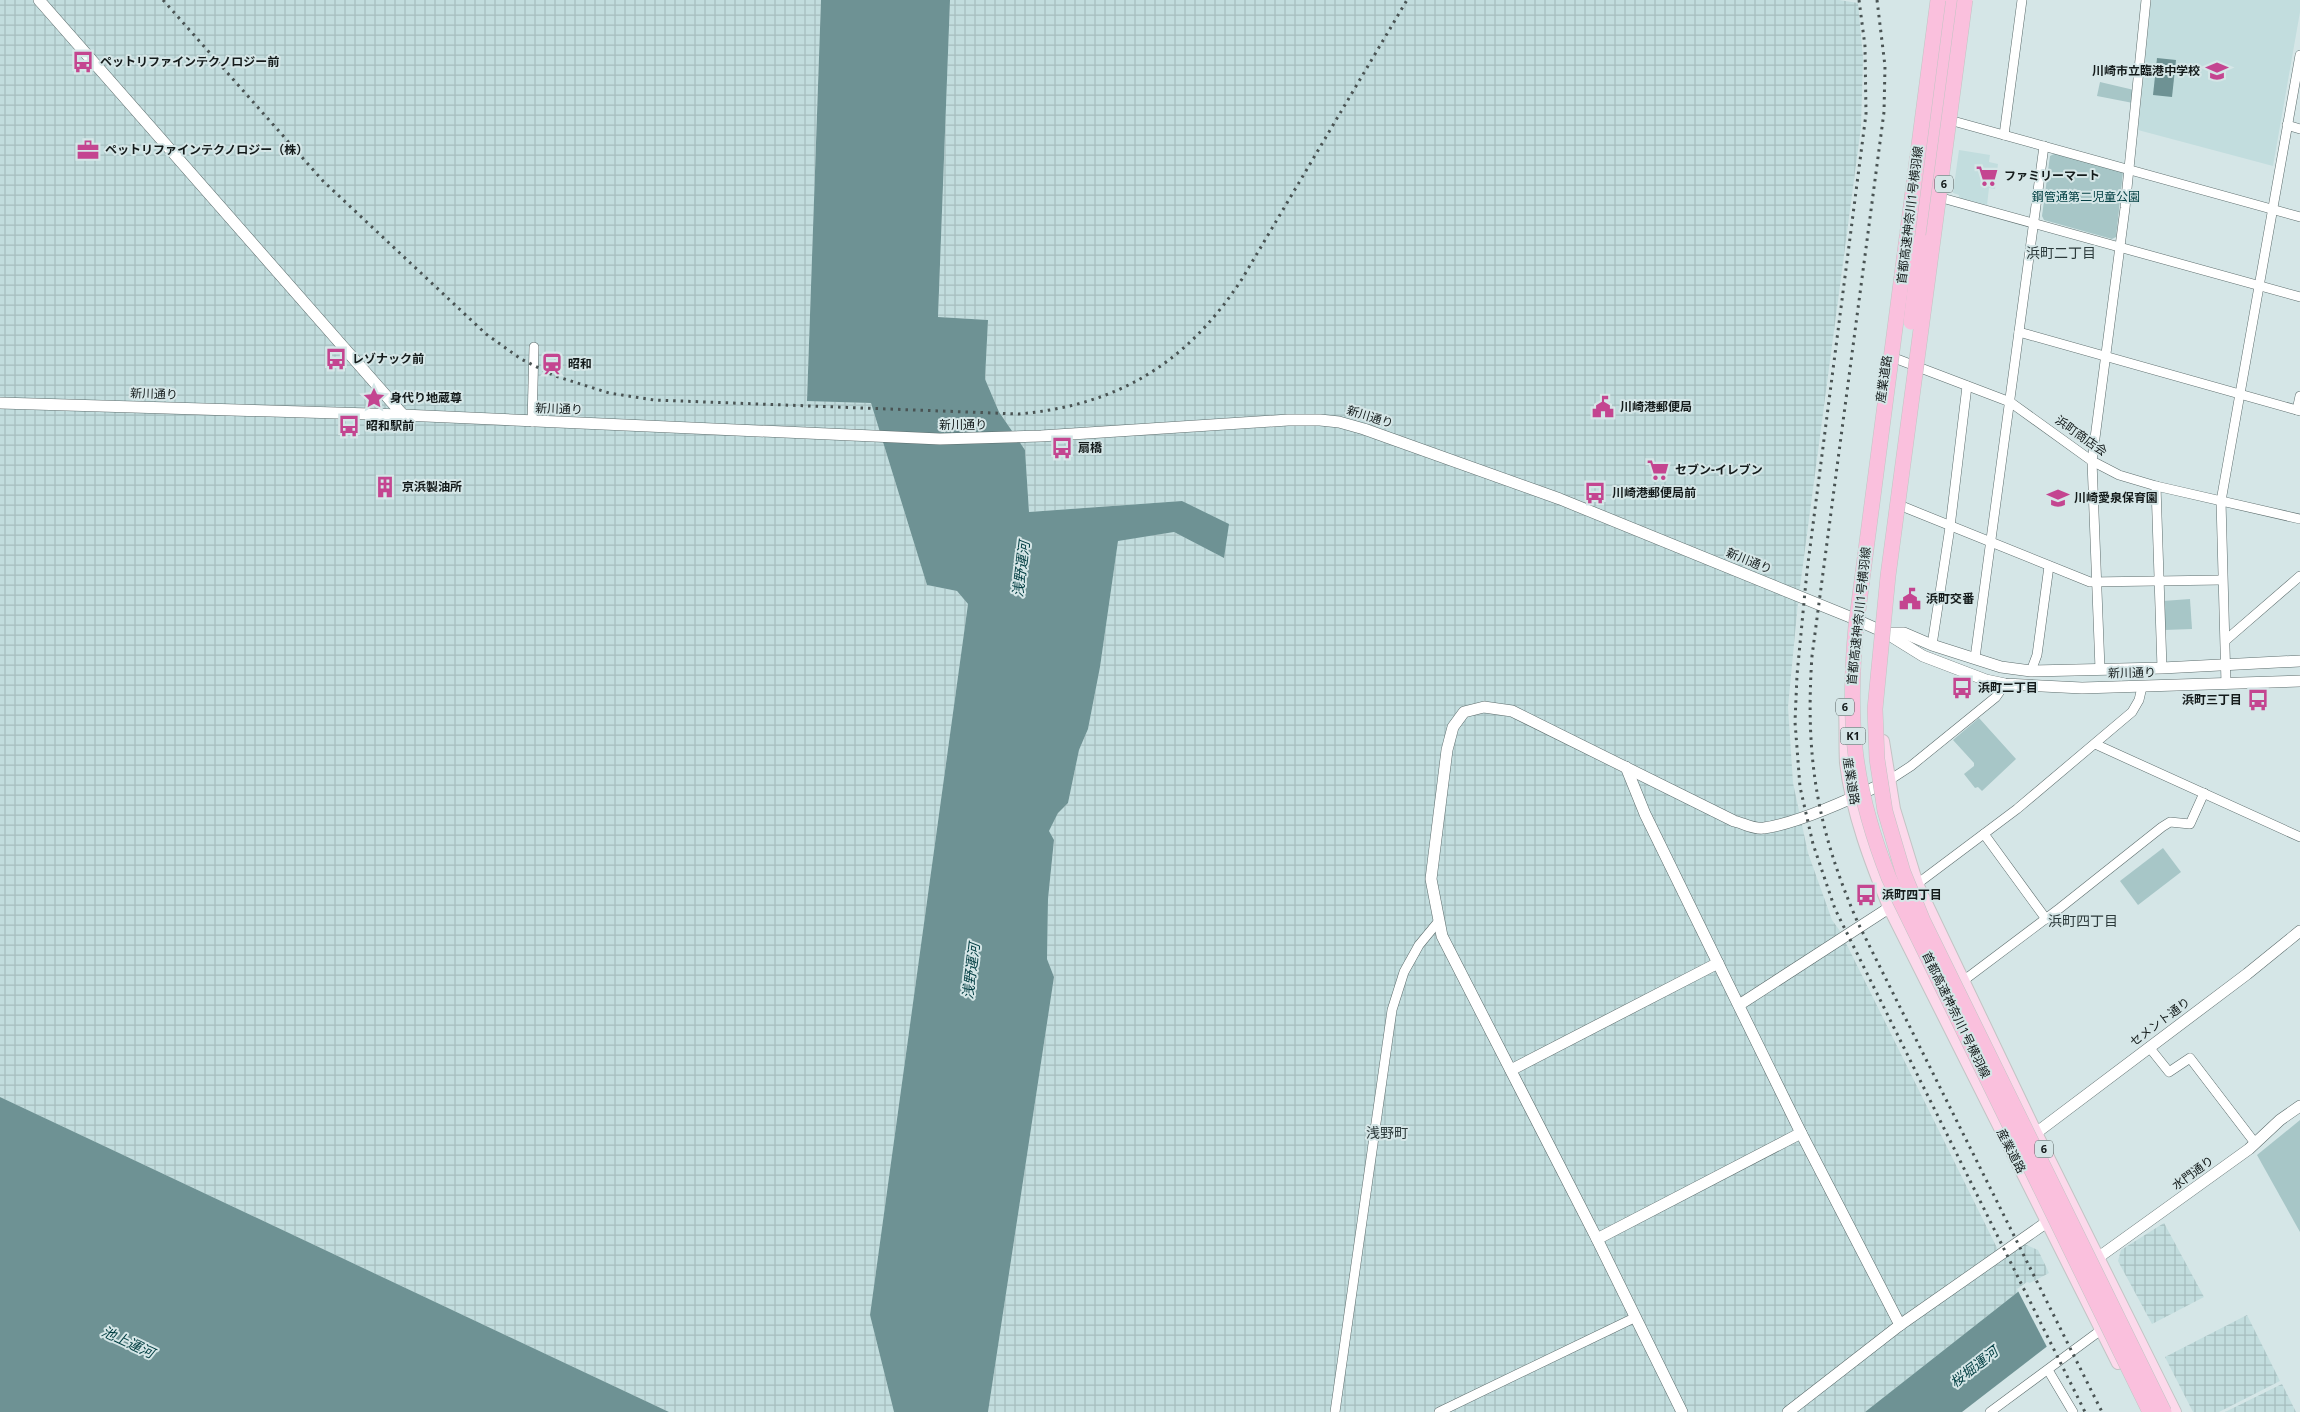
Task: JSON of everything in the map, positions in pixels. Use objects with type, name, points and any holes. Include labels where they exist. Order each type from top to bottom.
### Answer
[{"type":"highway","name":"首都高速神奈川1号横羽線","points":[[1937,0],[1852,666],[1852,725],[1860,788],[1876,844],[1901,904],[2150,1412]]},
{"type":"highway","points":[[1864,563],[1883,488],[1951,0]]},
{"type":"highway","name":"首都高速神奈川1号横羽線","points":[[1964,0],[1888,576],[1877,684],[1875,733],[1880,787],[1895,848],[1923,921],[2164,1412]]},
{"type":"highway","points":[[1888,576],[1888,521],[1918,241],[1918,128]]},
{"type":"main road","name":"産業道路","points":[[1937,0],[1850,617],[1845,696],[1846,763],[1853,798],[1867,849],[1890,909],[2142,1412]]},
{"type":"main road","name":"6","points":[[1964,0],[1953,121],[1886,633],[1881,700],[1888,781],[1894,808],[1918,884],[2036,1133],[2175,1412]]},
{"type":"street","points":[[39,0],[403,415]]},
{"type":"street","points":[[2004,134],[2022,0]]},
{"type":"street","points":[[2100,668],[2092,461],[2130,169],[2146,0]]},
{"type":"street","points":[[2226,684],[2221,501],[2300,55]]},
{"type":"street","points":[[1953,121],[2300,217]]},
{"type":"street","points":[[2287,125],[2300,129]]},
{"type":"street","points":[[1976,658],[2044,146]]},
{"type":"street","points":[[1942,198],[2300,297]]},
{"type":"street","points":[[2019,332],[2298,411],[2300,396]]},
{"type":"street","points":[[532,422],[534,348]]},
{"type":"street","name":"浜町商店会","points":[[1887,356],[2010,402],[2092,461],[2119,474],[2156,486],[2300,519]]},
{"type":"street","points":[[1932,645],[1950,527],[1967,386]]},
{"type":"street","name":"新川通り","points":[[0,403],[403,415],[940,439],[1019,437],[1200,425],[1320,420],[1339,422],[1427,451],[1560,499],[1850,617],[1886,633],[1923,656],[1986,680],[2004,684],[2082,688],[2300,681]]},
{"type":"street","points":[[2156,486],[2162,668]]},
{"type":"street","points":[[1904,506],[1950,527],[2096,583],[2222,580]]},
{"type":"street","points":[[2031,671],[2037,655],[2050,566]]},
{"type":"street","points":[[2226,640],[2296,584],[2300,576]]},
{"type":"street","name":"新川通り","points":[[1886,633],[1904,633],[1932,645],[2001,667],[2031,671],[2162,668],[2300,661]]},
{"type":"street","points":[[1682,1412],[1634,1318],[1597,1239],[1442,936],[1431,880],[1446,760],[1453,727],[1464,712],[1484,707],[1512,711],[1734,821],[1762,829],[1853,798],[1888,781],[1911,766],[1996,697],[2004,684]]},
{"type":"street","points":[[1739,1005],[1890,909],[1918,884],[1984,834],[2132,712],[2139,700],[2142,686]]},
{"type":"street","points":[[2095,744],[2300,836]]},
{"type":"street","points":[[1626,767],[1645,814],[1801,1133],[1900,1325]]},
{"type":"street","points":[[1963,981],[2170,822],[2190,824],[2204,793]]},
{"type":"street","points":[[1984,834],[2046,919]]},
{"type":"street","points":[[1334,1412],[1392,1010],[1404,972],[1419,945],[1438,922]]},
{"type":"street","name":"セメント通り","points":[[2036,1133],[2247,974],[2300,931]]},
{"type":"street","points":[[1511,1070],[1718,963]]},
{"type":"street","points":[[2149,1047],[2169,1072],[2190,1058],[2256,1143]]},
{"type":"street","name":"水門通り","points":[[2073,1274],[2099,1258],[2256,1143],[2300,1106]]},
{"type":"street","points":[[1597,1239],[1801,1133]]},
{"type":"street","points":[[1788,1412],[1900,1325],[2047,1222]]},
{"type":"street","points":[[1440,1412],[1634,1318]]},
{"type":"street","points":[[1990,1412],[2101,1330]]},
{"type":"street","points":[[2048,1370],[2073,1412]]},
{"type":"shaded area","points":[[0,0],[821,0],[807,400],[871,403],[927,585],[957,591],[968,604],[870,1315],[894,1412],[669,1412],[0,1097]]},
{"type":"shaded area","points":[[950,0],[1839,0],[1858,3],[1863,58],[1861,127],[1798,602],[1788,707],[1793,783],[1808,853],[1832,920],[1840,931],[2001,1256],[2024,1244],[2038,1250],[2049,1273],[2028,1284],[1865,1412],[988,1412],[1054,977],[1047,959],[1048,899],[1054,841],[1049,831],[1058,813],[1068,803],[1079,750],[1088,729],[1100,667],[1118,540],[1174,532],[1224,558],[1182,501],[1029,512],[1025,450],[999,412],[985,379],[988,320],[938,317]]},
{"type":"shaded area","name":"川崎市立臨港中学校","points":[[2151,0],[2300,0],[2300,12],[2273,166],[2138,130]]},
{"type":"shaded area","points":[[1959,150],[1990,155],[1989,162],[1998,164],[1995,189],[1989,188],[1987,205],[1959,198],[1959,195],[1953,193]]},
{"type":"shaded area","points":[[2164,1223],[2204,1297],[2152,1324],[2118,1261],[2121,1250]]},
{"type":"shaded area","points":[[2247,1315],[2280,1381],[2219,1412],[2193,1412],[2165,1357]]},
{"type":"shaded area","points":[[2282,1384],[2296,1412],[2225,1412]]},
{"type":"green space","points":[[2100,82],[2134,90],[2133,103],[2097,96]]},
{"type":"green space","name":"鋼管通第二児童公園","points":[[2056,153],[2123,172],[2116,237],[2112,239],[2044,220],[2042,216],[2050,156]]},
{"type":"green space","points":[[2190,599],[2192,629],[2164,630],[2163,601]]},
{"type":"green space","points":[[1979,718],[2016,759],[1982,791],[1978,787],[1975,788],[1964,774],[1974,766],[1974,763],[1953,740]]},
{"type":"green space","points":[[2163,848],[2181,872],[2138,905],[2120,881]]},
{"type":"green space","points":[[2300,1120],[2300,1232],[2257,1155]]},
{"type":"water","name":"浅野運河","points":[[821,0],[950,0],[938,317],[988,320],[985,379],[999,412],[1025,450],[1029,512],[1182,501],[1229,524],[1224,558],[1174,532],[1118,541],[1100,667],[1088,729],[1079,750],[1068,803],[1058,813],[1049,831],[1054,840],[1048,899],[1047,959],[1054,977],[988,1412],[894,1412],[870,1315],[968,604],[957,591],[927,585],[871,403],[807,401]]},
{"type":"water","points":[[2157,58],[2176,60],[2172,97],[2153,95]]},
{"type":"water","name":"池上運河","points":[[0,1097],[669,1412],[0,1412]]},
{"type":"water","name":"桜堀運河","points":[[2028,1284],[2058,1338],[1962,1412],[1865,1412]]},
{"type":"pier","points":[[2027,1282],[2030,1283],[2061,1337],[2048,1349],[2017,1289]]},
{"type":"railway","points":[[163,0],[323,181],[486,334],[521,359],[555,376],[609,393],[654,400],[1019,414],[1055,409],[1088,401],[1119,389],[1147,375],[1174,356],[1198,334],[1221,309],[1242,279],[1407,0]]},
{"type":"railway","points":[[1859,0],[1865,46],[1866,114],[1807,571],[1797,675],[1795,722],[1800,787],[1813,844],[1835,909],[2085,1412]]},
{"type":"railway","points":[[1877,0],[1885,66],[1884,112],[1812,656],[1810,727],[1817,792],[1833,856],[1858,923],[2102,1412]]},
{"type":"place","name":"ペットリファインテクノロジー前","points":[[83,62]]},
{"type":"place","name":"川崎市立臨港中学校","points":[[2217,71]]},
{"type":"place","name":"ペットリファインテクノロジー（株）","points":[[88,150]]},
{"type":"place","name":"ファミリーマート","points":[[1987,176]]},
{"type":"place","name":"レゾナック前","points":[[336,359]]},
{"type":"place","name":"昭和","points":[[552,364]]},
{"type":"place","name":"身代り地蔵尊","points":[[374,398]]},
{"type":"place","name":"川崎港郵便局","points":[[1603,407]]},
{"type":"place","name":"昭和駅前","points":[[349,426]]},
{"type":"place","name":"扇橋","points":[[1062,448]]},
{"type":"place","name":"セブン-イレブン","points":[[1658,470]]},
{"type":"place","name":"京浜製油所","points":[[385,487]]},
{"type":"place","name":"川崎港郵便局前","points":[[1595,493]]},
{"type":"place","name":"川崎愛泉保育園","points":[[2058,498]]},
{"type":"place","name":"浜町交番","points":[[1910,599]]},
{"type":"place","name":"浜町二丁目","points":[[1962,688]]},
{"type":"place","name":"浜町三丁目","points":[[2258,700]]},
{"type":"place","name":"浜町四丁目","points":[[1866,895]]},
{"type":"district","name":"浜町二丁目","points":[[2061,253]]},
{"type":"district","name":"浜町四丁目","points":[[2083,921]]},
{"type":"district","name":"浅野町","points":[[1387,1133]]}]
